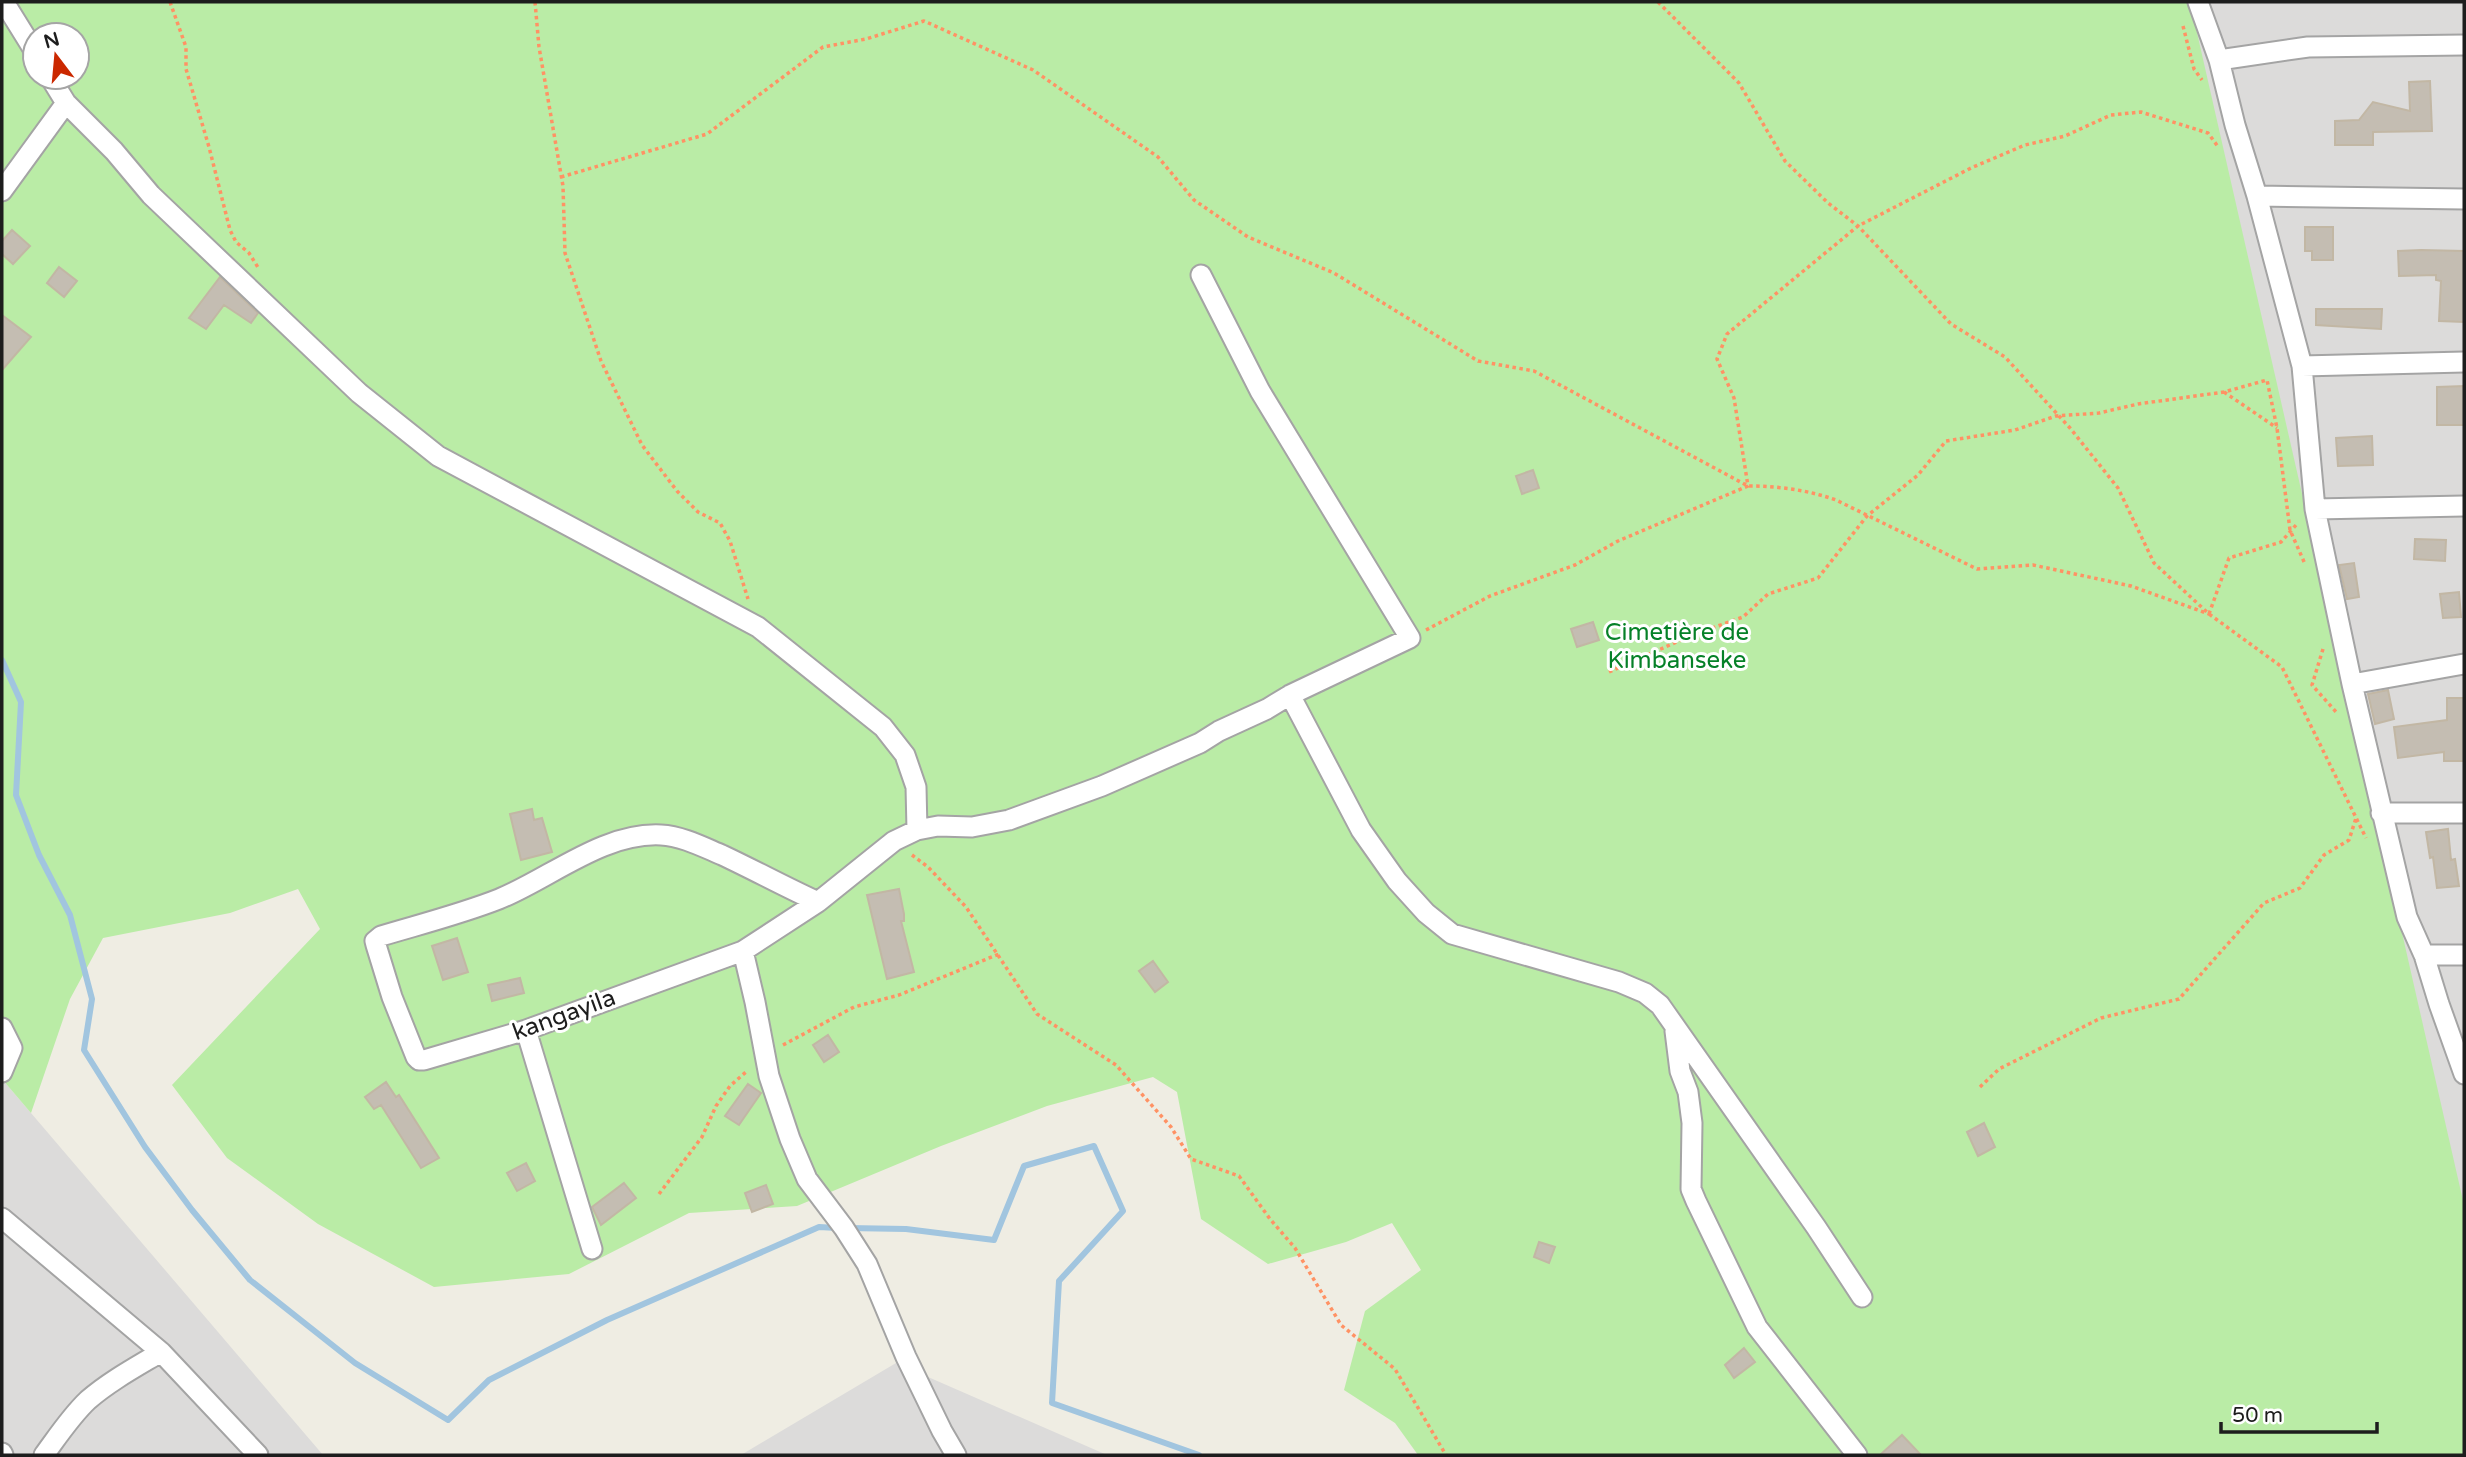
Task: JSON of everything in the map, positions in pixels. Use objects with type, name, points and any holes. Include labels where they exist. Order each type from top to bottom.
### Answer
[{"type":"street","points":[[4,2],[21,29]]},
{"type":"street","points":[[2198,2],[2219,60],[2302,366],[2315,509],[2381,813],[2407,917],[2424,955],[2464,1074]]},
{"type":"street","points":[[2219,60],[2308,47],[2464,45]]},
{"type":"street","points":[[59,91],[66,103],[114,150],[151,195],[359,393],[438,456],[758,627],[883,727],[905,755],[916,787],[917,830]]},
{"type":"street","points":[[2,191],[66,103]]},
{"type":"street","points":[[2257,196],[2464,199]]},
{"type":"street","points":[[1201,275],[1260,391],[1410,638]]},
{"type":"street","points":[[2302,366],[2464,362]]},
{"type":"street","points":[[2315,509],[2464,506]]},
{"type":"street","name":"kangayila","points":[[818,902],[757,870],[696,844],[662,835],[614,844],[560,866],[501,898],[382,936],[375,941],[392,996],[419,1060],[526,1030],[743,951],[818,902],[894,841],[917,830],[938,826],[972,827],[1009,820],[1102,786],[1200,743],[1290,695],[1410,638]]},
{"type":"street","points":[[2352,684],[2464,664]]},
{"type":"street","points":[[1290,695],[1361,830],[1397,881],[1426,913],[1452,934],[1619,982],[1645,993],[1660,1005],[1816,1227],[1861,1297]]},
{"type":"street","points":[[2381,813],[2464,813]]},
{"type":"street","points":[[743,951],[769,1076],[790,1139],[807,1179],[867,1264],[906,1357],[956,1455]]},
{"type":"street","points":[[2424,955],[2464,955]]},
{"type":"street","points":[[1674,1026],[1680,1071],[1688,1091],[1692,1189],[1696,1202],[1757,1327],[1857,1455]]},
{"type":"street","points":[[2,1028],[12,1048],[2,1072]]},
{"type":"street","points":[[526,1030],[592,1249]]},
{"type":"street","points":[[2,1218],[161,1352],[258,1455]]},
{"type":"street","points":[[44,1455],[66,1424],[88,1400],[161,1352]]},
{"type":"path","points":[[170,2],[186,47],[186,69],[230,230],[236,242],[249,253],[260,270]]},
{"type":"path","points":[[535,2],[561,177],[565,253],[601,361],[642,445],[677,491],[698,512],[720,523],[730,541],[758,627]]},
{"type":"path","points":[[1658,2],[1739,83],[1785,161],[1828,203],[1858,226],[1951,324],[2005,357],[2056,416],[2070,428],[2118,488],[2154,563],[2209,614],[2282,667],[2369,843]]},
{"type":"path","points":[[561,177],[707,134],[823,47],[866,39],[925,21],[1034,70],[1158,157],[1194,200],[1248,237],[1334,273],[1478,361],[1534,371],[1748,486]]},
{"type":"path","points":[[1748,486],[1734,398],[1717,359],[1727,334],[1858,226],[1970,167],[2025,145],[2065,136],[2111,115],[2141,112],[2208,133],[2224,154]]},
{"type":"path","points":[[1609,672],[1690,636],[1743,617],[1768,594],[1818,578],[1867,516],[1919,475],[1946,441],[2015,429],[2056,416],[2099,413],[2138,404],[2224,392],[2267,380]]},
{"type":"path","points":[[2224,392],[2277,428]]},
{"type":"path","points":[[1410,638],[1490,596],[1575,565],[1618,541],[1748,486],[1771,486],[1817,493],[1977,569],[2033,565],[2131,586],[2209,614]]},
{"type":"path","points":[[2209,614],[2229,558],[2281,542],[2290,530],[2315,509]]},
{"type":"path","points":[[1980,1087],[2000,1069],[2101,1018],[2179,999],[2264,903],[2300,888],[2324,855],[2349,840],[2356,818]]},
{"type":"path","points":[[894,841],[928,867],[966,907],[1037,1014],[1116,1065],[1171,1127],[1191,1159],[1240,1176],[1270,1219],[1295,1248],[1341,1325],[1395,1369],[1446,1455]]},
{"type":"path","points":[[659,1194],[702,1137],[716,1106],[730,1086],[764,1051],[789,1043],[854,1007],[899,995],[999,954]]},
{"type":"shaded area","points":[[2151,2],[2464,2],[2464,1316]]},
{"type":"shaded area","points":[[2,1079],[31,1113],[323,1455],[2,1455]]},
{"type":"shaded area","points":[[896,1363],[1107,1455],[741,1455]]},
{"type":"green space","name":"Cimetière de Kimbanseke","points":[[2,2],[2190,2],[2464,1205],[2464,1455],[1418,1455],[1395,1423],[1344,1390],[1365,1311],[1421,1270],[1392,1223],[1346,1242],[1268,1264],[1201,1219],[1177,1092],[1153,1077],[1047,1106],[941,1146],[797,1206],[689,1213],[569,1274],[434,1287],[318,1224],[227,1158],[172,1085],[320,929],[298,889],[230,913],[103,938],[70,999],[31,1113],[2,1079]]},
{"type":"building","points":[[2430,81],[2432,131],[2373,132],[2373,145],[2335,145],[2335,121],[2359,120],[2373,102],[2410,111],[2409,82]]},
{"type":"building","points":[[2305,227],[2333,227],[2333,260],[2312,260],[2312,251],[2305,251]]},
{"type":"building","points":[[12,230],[30,246],[13,264],[2,254],[2,241]]},
{"type":"building","points":[[2398,251],[2464,251],[2464,322],[2439,321],[2441,281],[2436,280],[2436,275],[2399,276]]},
{"type":"building","points":[[59,267],[77,281],[64,297],[47,283]]},
{"type":"building","points":[[220,277],[258,313],[251,323],[224,305],[206,329],[189,318]]},
{"type":"building","points":[[2316,309],[2382,309],[2381,329],[2316,325]]},
{"type":"building","points":[[2,315],[31,337],[2,370]]},
{"type":"building","points":[[2464,386],[2464,425],[2437,425],[2437,387]]},
{"type":"building","points":[[2372,436],[2373,465],[2338,466],[2336,438]]},
{"type":"building","points":[[1533,470],[1539,488],[1522,494],[1516,476]]},
{"type":"building","points":[[2415,539],[2446,540],[2445,561],[2414,559]]},
{"type":"building","points":[[2354,563],[2359,597],[2347,599],[2339,565]]},
{"type":"building","points":[[2459,592],[2461,617],[2443,618],[2440,594]]},
{"type":"building","points":[[1593,622],[1599,640],[1577,647],[1571,629]]},
{"type":"building","points":[[2388,690],[2394,719],[2375,724],[2368,694]]},
{"type":"building","points":[[2447,698],[2464,698],[2464,761],[2444,761],[2444,752],[2398,758],[2394,727],[2447,720]]},
{"type":"building","points":[[532,809],[534,820],[542,818],[552,852],[521,860],[510,814]]},
{"type":"building","points":[[2448,829],[2451,860],[2455,859],[2459,886],[2437,888],[2426,832]]},
{"type":"building","points":[[899,889],[904,914],[904,921],[901,921],[914,972],[887,979],[867,895]]},
{"type":"building","points":[[457,938],[468,972],[443,980],[432,946]]},
{"type":"building","points":[[1153,961],[1168,982],[1155,992],[1139,971]]},
{"type":"building","points":[[520,978],[524,993],[492,1001],[488,985]]},
{"type":"building","points":[[828,1035],[839,1052],[824,1062],[813,1045]]},
{"type":"building","points":[[386,1082],[396,1097],[399,1095],[439,1158],[421,1168],[381,1105],[374,1109],[365,1097]]},
{"type":"building","points":[[748,1084],[761,1093],[739,1125],[725,1116]]},
{"type":"building","points":[[1984,1123],[1995,1147],[1978,1156],[1967,1132]]},
{"type":"building","points":[[526,1163],[535,1181],[517,1191],[507,1173]]},
{"type":"building","points":[[624,1183],[636,1198],[601,1225],[592,1207]]},
{"type":"building","points":[[766,1185],[773,1204],[752,1212],[745,1193]]},
{"type":"building","points":[[1539,1242],[1555,1247],[1549,1263],[1534,1257]]},
{"type":"building","points":[[1744,1348],[1755,1362],[1734,1378],[1725,1365]]},
{"type":"building","points":[[1902,1435],[1921,1455],[1880,1455]]},
{"type":"waterway","points":[[2,660],[21,702],[16,795],[39,855],[70,915],[92,999],[84,1050],[145,1147],[192,1210],[250,1280],[355,1363],[448,1420],[489,1380],[607,1320],[819,1227],[837,1228]]},
{"type":"waterway","points":[[848,1228],[906,1229],[994,1240],[1024,1166],[1094,1146],[1123,1211],[1059,1281],[1052,1403],[1199,1455]]}]
